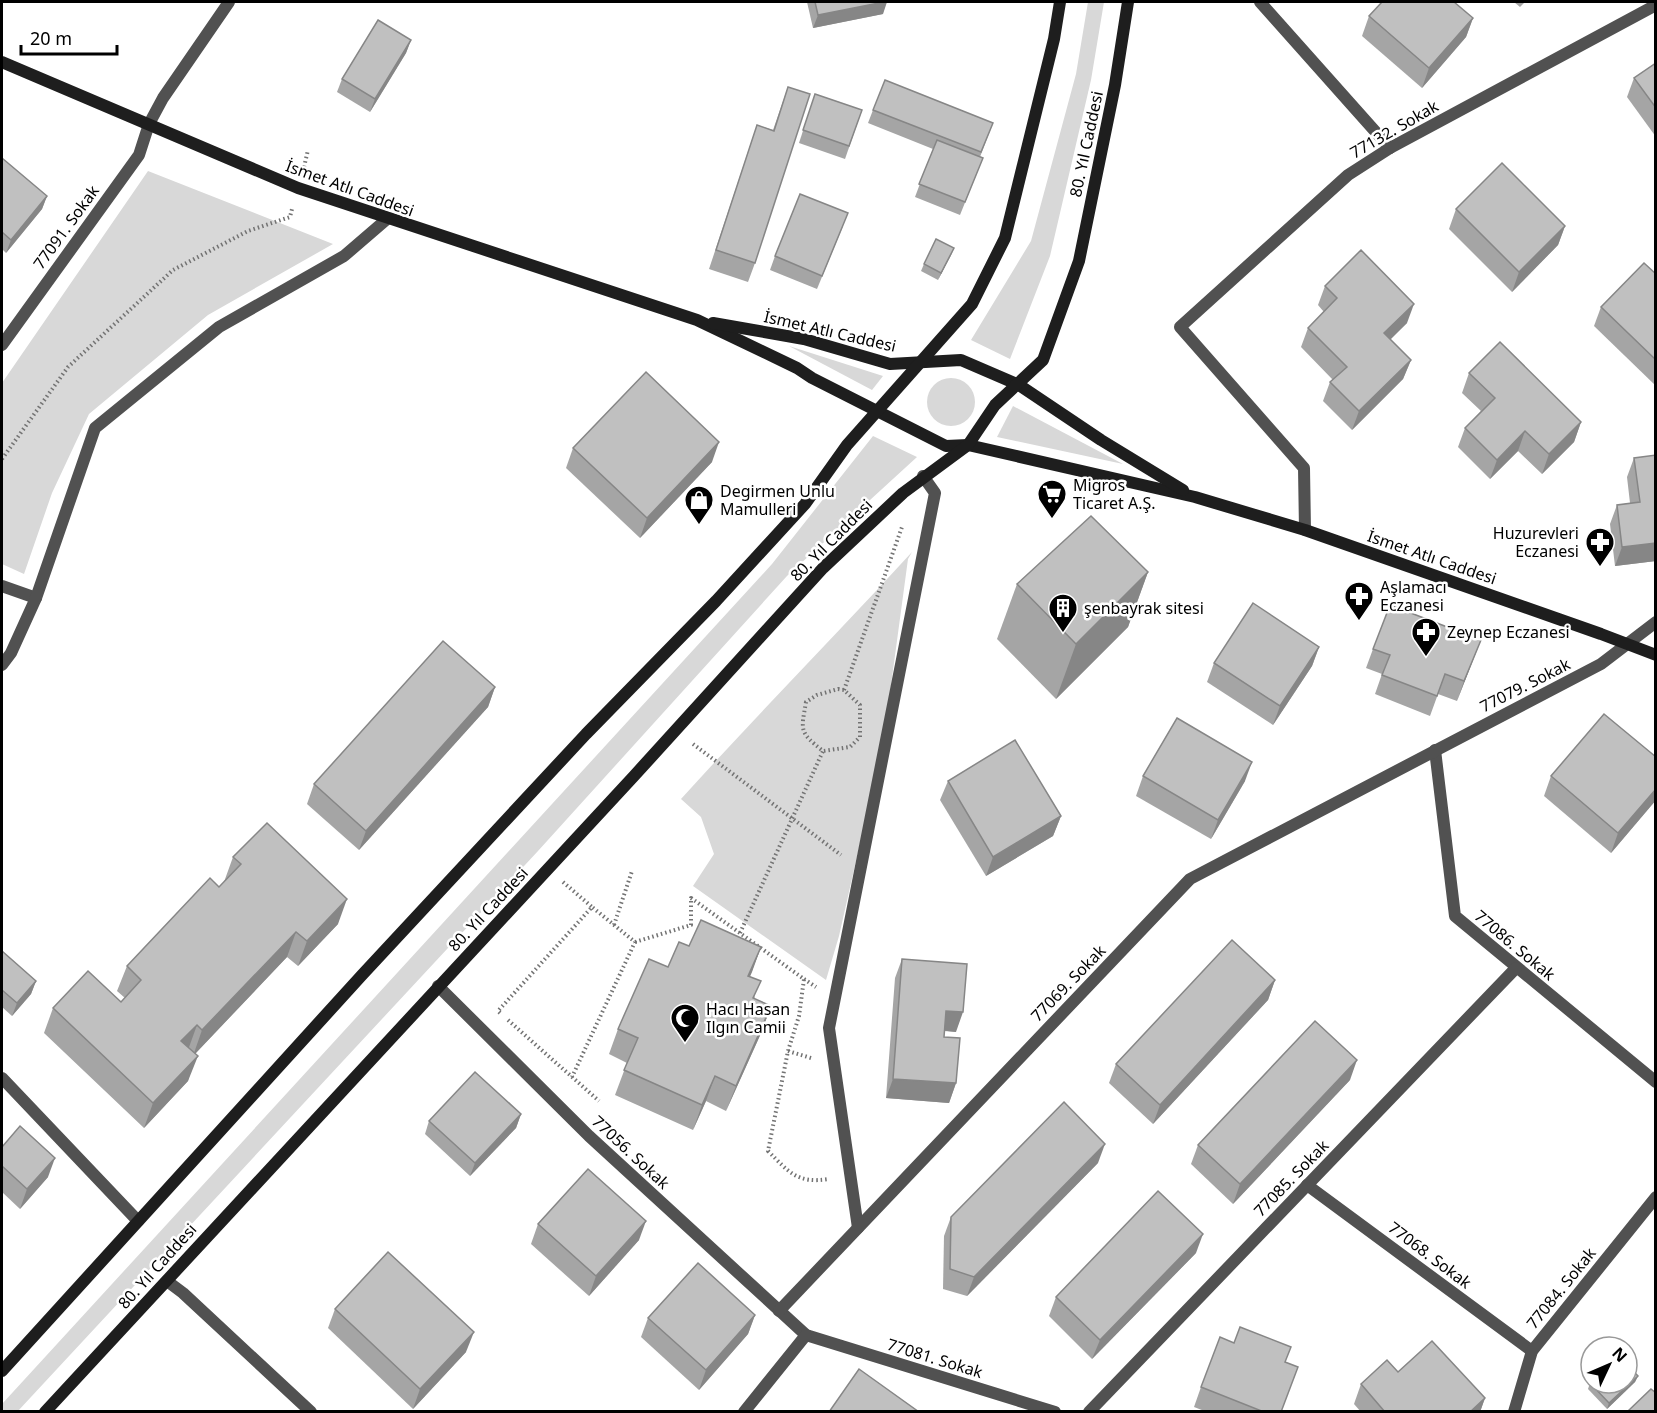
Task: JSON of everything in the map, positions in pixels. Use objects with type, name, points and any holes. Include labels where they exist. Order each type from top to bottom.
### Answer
[{"type":"main road","points":[[2,1371],[370,967],[586,734],[716,601],[805,504],[847,445],[972,304],[1005,238],[1054,39],[1060,2]]},
{"type":"main road","name":"80. Yıl Caddesi","points":[[45,1412],[824,568],[923,476],[968,445],[995,405],[1019,385],[1043,360],[1079,261],[1115,85],[1128,2]]},
{"type":"main road","name":"İsmet Atlı Caddesi","points":[[2,62],[298,188],[697,320],[796,368],[946,446],[968,445],[1195,497],[1305,530],[1628,643],[1656,655]]},
{"type":"main road","name":"İsmet Atlı Caddesi","points":[[697,320],[804,339],[890,364],[961,360],[1019,385],[1101,440],[1195,497]]},
{"type":"street","name":"77091. Sokak","points":[[2,345],[139,155],[149,124],[163,98],[229,2]]},
{"type":"street","points":[[1260,2],[1390,148]]},
{"type":"street","name":"77132. Sokak","points":[[1305,530],[1304,468],[1180,327],[1348,175],[1390,148],[1656,5]]},
{"type":"street","points":[[2,665],[11,653],[36,598],[94,428],[219,327],[344,256],[387,219]]},
{"type":"street","points":[[858,1228],[829,1028],[935,493],[923,476]]},
{"type":"street","points":[[2,586],[36,598]]},
{"type":"street","name":"77079. Sokak","points":[[1435,750],[1600,664],[1656,622]]},
{"type":"street","name":"77086. Sokak","points":[[1435,750],[1455,916],[1656,1082]]},
{"type":"street","name":"77069. Sokak","points":[[779,1311],[1190,879],[1435,750]]},
{"type":"street","name":"77085. Sokak","points":[[1089,1412],[1516,968]]},
{"type":"street","name":"77056. Sokak","points":[[438,986],[589,1136],[806,1335]]},
{"type":"street","points":[[2,1078],[138,1221]]},
{"type":"street","name":"77068. Sokak","points":[[1308,1185],[1532,1351]]},
{"type":"street","name":"77084. Sokak","points":[[1514,1412],[1532,1351],[1656,1197]]},
{"type":"street","points":[[166,1281],[183,1293],[311,1412]]},
{"type":"street","points":[[744,1412],[806,1335]]},
{"type":"street","name":"77081. Sokak","points":[[806,1335],[1054,1412]]},
{"type":"path","points":[[2,459],[68,367],[174,270],[248,231],[290,218],[308,150]]},
{"type":"path","points":[[844,690],[905,518]]},
{"type":"path","points":[[838,688],[844,690],[860,705],[860,737],[850,747],[823,751],[805,736],[802,726],[806,702],[817,695],[838,688]]},
{"type":"path","points":[[691,742],[807,828],[860,871]]},
{"type":"path","points":[[740,933],[823,751]]},
{"type":"path","points":[[614,925],[632,871]]},
{"type":"path","points":[[561,880],[635,942]]},
{"type":"path","points":[[572,1077],[635,942],[691,925],[691,897],[804,979],[799,1016],[788,1052],[768,1150],[782,1165],[802,1180],[825,1180]]},
{"type":"path","points":[[592,907],[498,1011],[599,1101]]},
{"type":"path","points":[[788,1052],[815,1059]]},
{"type":"shaded area","points":[[1088,2],[1104,2],[1091,80],[1050,256],[1010,359],[971,340],[1031,241],[1076,74]]},
{"type":"shaded area","points":[[148,171],[333,244],[208,315],[89,414],[52,493],[24,574],[2,564],[2,383]]},
{"type":"shaded area","points":[[789,346],[883,376],[872,390]]},
{"type":"shaded area","points":[[946,378],[956,378],[968,385],[975,397],[975,407],[968,419],[956,426],[946,426],[931,415],[927,407],[927,397],[938,382]]},
{"type":"shaded area","points":[[1013,406],[1123,464],[997,437]]},
{"type":"shaded area","points":[[873,436],[917,457],[787,576],[538,851],[18,1411],[2,1411],[2,1404],[772,564]]},
{"type":"shaded area","points":[[912,552],[908,559],[884,737],[839,936],[826,980],[693,886],[714,854],[701,817],[681,799]]},
{"type":"building","points":[[815,2],[884,2],[818,15]]},
{"type":"building","points":[[1382,2],[1454,2],[1473,18],[1429,68],[1369,16]]},
{"type":"building","points":[[378,20],[411,40],[375,99],[342,79]]},
{"type":"building","points":[[1656,63],[1656,108],[1634,78]]},
{"type":"building","points":[[885,80],[993,123],[981,152],[873,110]]},
{"type":"building","points":[[788,87],[810,94],[755,263],[716,250],[757,125],[774,131]]},
{"type":"building","points":[[815,94],[862,110],[849,146],[803,130]]},
{"type":"building","points":[[937,140],[983,158],[965,202],[919,184]]},
{"type":"building","points":[[2,158],[47,196],[11,240],[2,232]]},
{"type":"building","points":[[1502,163],[1565,226],[1519,272],[1456,209]]},
{"type":"building","points":[[800,194],[848,213],[822,276],[775,256]]},
{"type":"building","points":[[936,239],[954,248],[941,273],[924,264]]},
{"type":"building","points":[[1361,250],[1414,304],[1384,333],[1411,360],[1359,411],[1330,382],[1347,367],[1308,328],[1337,298],[1325,286]]},
{"type":"building","points":[[1644,263],[1656,274],[1656,360],[1601,307]]},
{"type":"building","points":[[1500,342],[1581,422],[1549,454],[1525,431],[1497,460],[1465,428],[1495,398],[1469,373]]},
{"type":"building","points":[[646,372],[719,442],[647,518],[573,448]]},
{"type":"building","points":[[1656,455],[1656,543],[1622,547],[1617,505],[1640,502],[1634,458]]},
{"type":"building","points":[[1091,516],[1148,572],[1076,644],[1017,584]]},
{"type":"building","points":[[1253,603],[1319,647],[1280,706],[1214,663]]},
{"type":"building","points":[[1390,605],[1481,640],[1464,681],[1445,674],[1437,696],[1382,675],[1390,655],[1373,649]]},
{"type":"building","points":[[443,641],[495,687],[366,831],[314,784]]},
{"type":"building","points":[[1604,714],[1656,757],[1656,789],[1618,833],[1551,776]]},
{"type":"building","points":[[1177,718],[1252,762],[1218,820],[1143,776]]},
{"type":"building","points":[[1015,740],[1061,816],[993,857],[948,781]]},
{"type":"building","points":[[267,823],[347,899],[307,941],[296,932],[202,1030],[197,1025],[181,1041],[198,1056],[153,1103],[53,1008],[88,971],[121,1002],[141,980],[127,966],[210,878],[219,887],[241,864],[233,857]]},
{"type":"building","name":"Hacı Hasan Ilgın Camii","points":[[701,920],[761,947],[748,976],[761,981],[753,998],[771,1006],[736,1086],[715,1076],[702,1105],[624,1070],[638,1038],[618,1029],[649,959],[668,967],[679,942],[689,946]]},
{"type":"building","points":[[1232,940],[1275,980],[1160,1105],[1116,1064]]},
{"type":"building","points":[[2,951],[36,981],[17,1003],[2,990]]},
{"type":"building","points":[[902,959],[967,964],[963,1012],[946,1011],[944,1037],[960,1038],[956,1083],[893,1079]]},
{"type":"building","points":[[1315,1021],[1357,1060],[1240,1184],[1198,1145]]},
{"type":"building","points":[[475,1072],[521,1114],[475,1163],[429,1121]]},
{"type":"building","points":[[1064,1102],[1105,1144],[974,1277],[950,1269],[951,1217]]},
{"type":"building","points":[[20,1126],[55,1158],[27,1189],[2,1166],[2,1147]]},
{"type":"building","points":[[588,1169],[646,1221],[596,1276],[538,1224]]},
{"type":"building","points":[[1158,1191],[1203,1234],[1100,1340],[1056,1297]]},
{"type":"building","points":[[388,1252],[474,1332],[420,1389],[335,1309]]},
{"type":"building","points":[[698,1263],[755,1315],[706,1370],[648,1318]]},
{"type":"building","points":[[1240,1327],[1291,1347],[1285,1362],[1298,1367],[1281,1412],[1264,1412],[1201,1387],[1220,1337],[1234,1343]]},
{"type":"building","points":[[1432,1341],[1485,1398],[1470,1412],[1385,1412],[1361,1384],[1387,1360],[1398,1372]]},
{"type":"building","points":[[859,1369],[919,1412],[829,1412]]},
{"type":"building","points":[[1651,1389],[1656,1393],[1656,1412],[1627,1412]]},
{"type":"building","points":[[1601,1395],[1618,1395],[1609,1403]]},
{"type":"place","name":"Migros Ticaret A.Ş.","points":[[1052,520]]},
{"type":"place","name":"Degirmen Unlu Mamulleri","points":[[699,526]]},
{"type":"place","name":"Huzurevleri Eczanesi","points":[[1600,568]]},
{"type":"place","name":"Aşlamacı Eczanesi","points":[[1359,622]]},
{"type":"place","name":"şenbayrak sitesi","points":[[1063,634]]},
{"type":"place","name":"Zeynep Eczanesi","points":[[1426,658]]},
{"type":"place","name":"Hacı Hasan Ilgın Camii","points":[[685,1044]]}]
